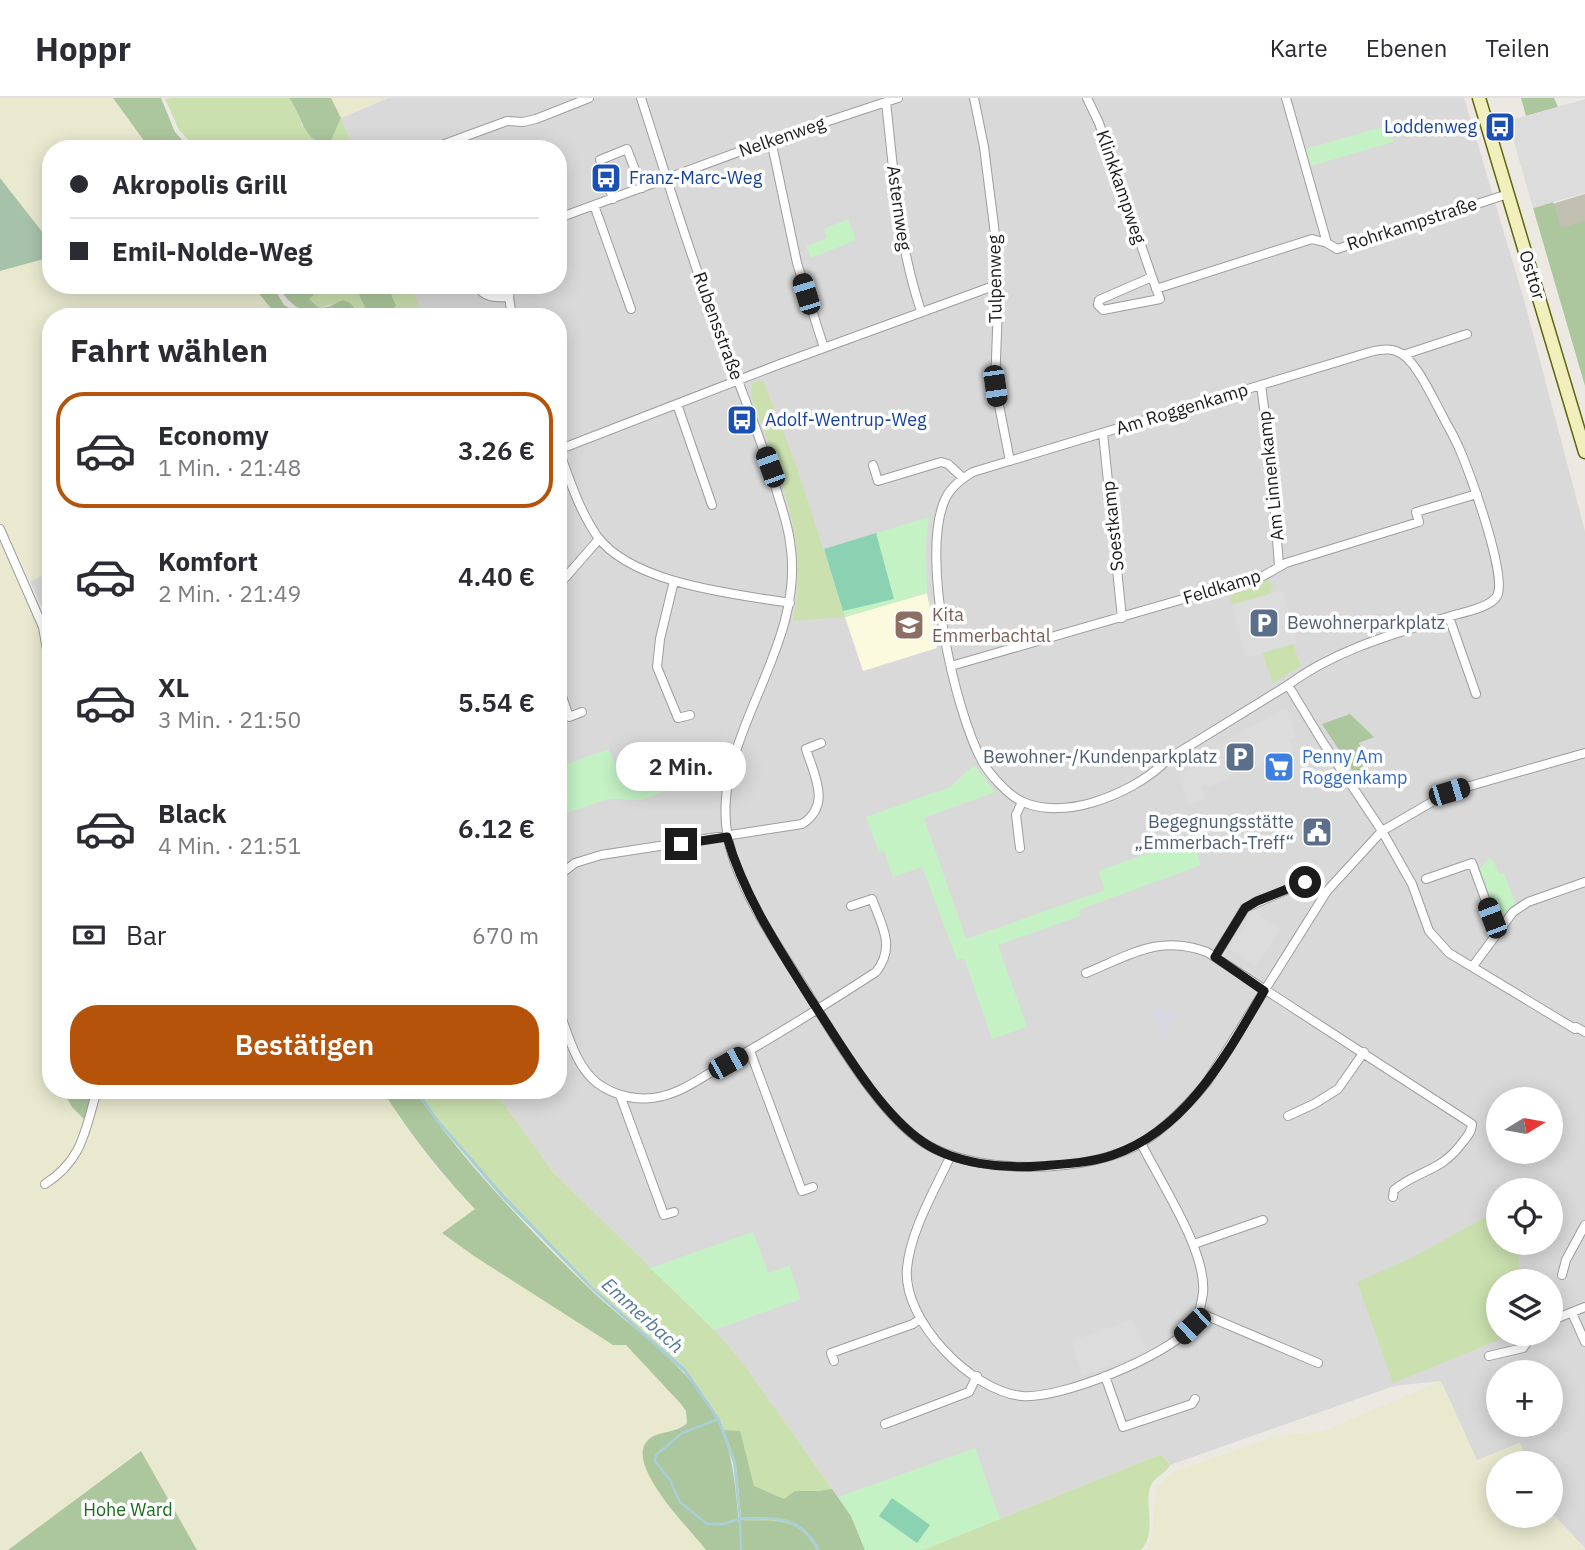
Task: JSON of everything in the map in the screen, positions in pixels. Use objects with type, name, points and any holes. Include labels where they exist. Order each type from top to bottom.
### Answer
[{"type":"main road","name":"Osttor","points":[[1479,98],[1585,452]]},
{"type":"street","points":[[455,140],[507,121],[536,119],[589,98]]},
{"type":"street","name":"Rubensstraße","points":[[641,98],[710,307],[770,467],[787,527],[792,562],[790,603],[780,642],[736,752],[726,787],[727,837],[745,887],[817,1009],[868,1085],[894,1116],[923,1142],[951,1155],[1018,1168],[1085,1161],[1113,1155],[1141,1143],[1187,1106],[1207,1082],[1327,891],[1382,831],[1449,792],[1585,753]]},
{"type":"street","name":"Nelkenweg","points":[[667,178],[898,98]]},
{"type":"street","name":"Tulpenweg","points":[[974,98],[987,171],[999,284],[995,386],[1010,461]]},
{"type":"street","name":"Klinkkampweg","points":[[1087,98],[1099,123],[1152,277]]},
{"type":"street","points":[[1286,98],[1327,243]]},
{"type":"street","name":"Asternweg","points":[[886,103],[899,224],[910,278],[921,311]]},
{"type":"street","points":[[771,140],[797,263],[824,348]]},
{"type":"street","points":[[612,199],[600,160],[627,149],[642,188]]},
{"type":"street","points":[[567,216],[667,178]]},
{"type":"street","name":"Rohrkampstraße","points":[[1152,277],[1099,300],[1098,305],[1103,310],[1160,299],[1156,289],[1312,239],[1337,248],[1508,194]]},
{"type":"street","points":[[594,205],[631,309]]},
{"type":"street","points":[[1152,277],[1156,289]]},
{"type":"street","points":[[567,446],[999,284]]},
{"type":"street","points":[[486,294],[492,298],[509,297]]},
{"type":"street","points":[[510,294],[511,308]]},
{"type":"street","name":"Am Roggenkamp","points":[[963,478],[973,472],[1370,352],[1388,349],[1403,355],[1467,334]]},
{"type":"street","points":[[873,465],[878,481],[941,463],[948,464],[963,478],[943,502],[937,545],[939,602],[951,666],[974,744],[982,762],[998,782],[1022,802],[1052,808],[1071,808],[1109,797],[1133,784],[1168,759],[1329,660],[1390,635],[1490,602],[1497,597],[1500,586],[1477,494],[1459,446],[1427,387],[1403,355]]},
{"type":"street","name":"Am Linnenkamp","points":[[1261,385],[1272,468],[1279,567]]},
{"type":"street","points":[[677,404],[712,505]]},
{"type":"street","name":"Soestkamp","points":[[1103,433],[1122,617]]},
{"type":"street","points":[[567,472],[585,517],[599,539],[628,562],[674,581],[790,603]]},
{"type":"street","name":"Feldkamp","points":[[951,666],[1263,576],[1279,567],[1419,522],[1416,512],[1477,494]]},
{"type":"street","points":[[0,529],[42,624]]},
{"type":"street","points":[[567,576],[599,539]]},
{"type":"street","points":[[674,581],[660,639],[657,667],[678,718],[690,715]]},
{"type":"street","points":[[1449,617],[1476,694]]},
{"type":"street","points":[[1288,685],[1382,831],[1412,884],[1434,939],[1449,953],[1575,1029],[1576,1027],[1585,1032]]},
{"type":"street","points":[[567,711],[569,717],[582,712]]},
{"type":"street","points":[[567,869],[589,858],[802,824],[811,818],[820,797],[806,749],[821,743]]},
{"type":"street","points":[[1020,848],[1016,815],[1022,802]]},
{"type":"street","points":[[1426,879],[1472,863],[1492,918],[1502,927]]},
{"type":"street","points":[[1215,957],[1245,908],[1305,882]]},
{"type":"street","points":[[1474,966],[1513,912],[1528,902],[1585,882]]},
{"type":"street","points":[[567,1032],[584,1069],[598,1083],[620,1095],[643,1099],[672,1094],[750,1051],[876,972],[886,957],[886,941],[872,899],[851,906]]},
{"type":"street","points":[[1086,973],[1167,944],[1192,947],[1215,957],[1472,1124],[1472,1130],[1451,1157],[1438,1167],[1402,1184],[1394,1190],[1393,1198]]},
{"type":"street","points":[[750,1051],[802,1191],[813,1187]]},
{"type":"street","points":[[1288,1116],[1338,1089],[1364,1052]]},
{"type":"street","points":[[620,1095],[664,1215],[674,1212]]},
{"type":"street","points":[[45,1184],[59,1175],[77,1154],[94,1099]]},
{"type":"street","points":[[951,1155],[910,1247],[907,1272],[910,1295],[920,1319],[935,1342],[996,1389],[1021,1396],[1056,1392],[1105,1376],[1150,1356],[1178,1340],[1200,1313],[1203,1280],[1194,1244],[1141,1143]]},
{"type":"street","points":[[1194,1244],[1263,1220]]},
{"type":"street","points":[[1563,1271],[1566,1260],[1585,1225]]},
{"type":"street","points":[[1563,1316],[1585,1307]]},
{"type":"street","points":[[1200,1313],[1318,1363]]},
{"type":"street","points":[[1572,1313],[1585,1342]]},
{"type":"street","points":[[834,1361],[831,1353],[913,1324],[920,1319]]},
{"type":"street","points":[[1489,1356],[1524,1346]]},
{"type":"street","points":[[885,1424],[969,1392],[977,1376]]},
{"type":"street","points":[[1105,1376],[1124,1427],[1192,1404],[1195,1399]]},
{"type":"shaded area","points":[[388,98],[1464,98],[1524,300],[1585,531],[1585,1548],[1563,1525],[1563,1451],[1523,1451],[1519,1443],[1500,1451],[1486,1451],[1486,1457],[1477,1461],[1440,1381],[1394,1386],[1170,1465],[1161,1454],[923,1550],[865,1550],[851,1516],[748,1370],[553,1172],[500,1099],[567,1099],[567,308],[419,308],[413,294],[567,294],[567,140],[350,140],[341,118]]},
{"type":"shaded area","points":[[1585,99],[1585,193],[1533,208],[1508,121]]},
{"type":"shaded area","points":[[1585,194],[1585,247],[1563,253],[1549,205]]},
{"type":"shaded area","points":[[42,576],[42,608],[30,581]]},
{"type":"shaded area","name":"Bewohnerparkplatz","points":[[1282,590],[1298,642],[1246,658],[1232,605]]},
{"type":"shaded area","points":[[927,593],[937,648],[863,671],[845,617]]},
{"type":"shaded area","name":"Bewohner-/Kundenparkplatz","points":[[1283,709],[1288,711],[1297,737],[1289,740],[1293,752],[1228,776],[1229,780],[1208,787],[1207,784],[1201,786],[1205,799],[1189,805],[1178,772],[1190,769],[1188,762],[1215,750],[1216,746]]},
{"type":"shaded area","points":[[1253,911],[1280,929],[1256,966],[1230,949]]},
{"type":"shaded area","points":[[1152,1008],[1178,1013],[1163,1040]]},
{"type":"shaded area","points":[[1132,1320],[1146,1352],[1082,1375],[1071,1341]]},
{"type":"green space","points":[[0,98],[113,98],[143,140],[42,140],[42,232],[0,178]]},
{"type":"green space","points":[[113,98],[161,98],[175,132],[182,140],[143,140]]},
{"type":"green space","points":[[289,98],[302,125],[325,140],[188,140],[179,130],[165,99]]},
{"type":"green space","points":[[289,98],[331,98],[341,118],[331,140],[315,140],[307,132]]},
{"type":"green space","points":[[331,98],[388,98],[341,118]]},
{"type":"green space","points":[[1521,98],[1554,98],[1558,107],[1526,116]]},
{"type":"green space","points":[[341,118],[350,140],[331,140]]},
{"type":"green space","points":[[1389,125],[1393,142],[1311,166],[1306,149]]},
{"type":"green space","points":[[0,178],[42,232],[42,259],[0,271]]},
{"type":"green space","points":[[1553,202],[1561,228],[1585,221],[1585,386],[1533,208]]},
{"type":"green space","points":[[848,219],[856,240],[811,258],[806,246],[827,238],[824,229]]},
{"type":"green space","points":[[42,259],[42,294],[259,294],[271,308],[42,308],[42,576],[30,581],[0,520],[0,271]]},
{"type":"green space","points":[[259,294],[277,294],[289,308],[271,308]]},
{"type":"green space","points":[[283,294],[313,294],[309,299],[319,308],[299,308]]},
{"type":"green space","points":[[358,294],[391,294],[396,306],[393,308],[366,308]]},
{"type":"green space","points":[[414,294],[420,308],[348,308],[336,303],[319,308],[309,299],[313,296]]},
{"type":"green space","points":[[343,300],[354,308],[319,308]]},
{"type":"green space","points":[[763,380],[798,470],[845,617],[793,621],[798,562],[789,506],[751,396],[752,383]]},
{"type":"green space","points":[[929,517],[926,544],[927,593],[845,617],[824,549]]},
{"type":"green space","points":[[876,533],[894,599],[843,611],[824,549]]},
{"type":"green space","points":[[0,536],[42,639],[42,1099],[67,1099],[72,1107],[84,1099],[388,1099],[439,1172],[475,1209],[443,1233],[474,1256],[613,1345],[626,1345],[683,1407],[687,1423],[679,1429],[659,1434],[643,1451],[644,1461],[706,1550],[197,1550],[140,1451],[8,1550],[0,1550]]},
{"type":"green space","points":[[1266,578],[1273,585],[1270,594],[1232,605],[1228,590]]},
{"type":"green space","points":[[1293,644],[1301,666],[1273,683],[1262,653]]},
{"type":"green space","points":[[1350,714],[1374,737],[1359,743],[1368,768],[1366,783],[1362,785],[1322,724]]},
{"type":"green space","points":[[609,749],[621,781],[695,758],[702,778],[641,800],[608,799],[567,813],[567,764]]},
{"type":"green space","points":[[974,765],[995,792],[924,818],[966,939],[1105,890],[1098,871],[1191,838],[1201,865],[1079,910],[1080,916],[998,945],[1027,1027],[992,1039],[964,958],[957,960],[922,867],[893,877],[884,851],[879,852],[866,817],[950,787]]},
{"type":"green space","points":[[1492,858],[1499,874],[1504,873],[1516,906],[1505,918],[1496,916],[1480,869]]},
{"type":"green space","points":[[67,1099],[94,1099],[87,1122]]},
{"type":"green space","points":[[388,1099],[420,1099],[475,1169],[520,1218],[590,1289],[660,1350],[693,1383],[707,1401],[724,1435],[734,1477],[740,1535],[741,1520],[775,1521],[802,1531],[817,1550],[706,1550],[662,1497],[645,1465],[643,1451],[648,1440],[687,1423],[686,1411],[626,1345],[613,1345],[442,1233],[475,1209]]},
{"type":"green space","points":[[424,1099],[500,1099],[553,1172],[720,1336],[748,1370],[851,1516],[865,1550],[820,1550],[813,1536],[741,1517],[736,1463],[720,1419],[686,1369],[593,1287],[503,1195]]},
{"type":"green space","points":[[1486,1217],[1486,1255],[1519,1255],[1519,1269],[1486,1269],[1486,1345],[1393,1383],[1357,1282],[1415,1256]]},
{"type":"green space","points":[[753,1232],[768,1273],[789,1266],[801,1299],[714,1330],[650,1268]]},
{"type":"green space","points":[[1441,1381],[1477,1460],[1486,1456],[1486,1528],[1563,1528],[1563,1525],[1585,1550],[1147,1550],[1152,1536],[1156,1487],[1171,1473],[1277,1436],[1323,1431]]},
{"type":"green space","points":[[724,1430],[740,1431],[754,1486],[784,1499],[795,1491],[832,1489],[851,1516],[865,1550],[820,1550],[804,1529],[787,1520],[741,1517],[736,1463]]},
{"type":"green space","points":[[1520,1443],[1523,1451],[1500,1451]]},
{"type":"green space","points":[[975,1448],[1000,1519],[923,1550],[865,1550],[851,1516],[838,1497]]},
{"type":"green space","name":"Hohe Ward","points":[[141,1451],[197,1550],[8,1550]]},
{"type":"green space","points":[[1161,1454],[1170,1465],[1151,1485],[1148,1500],[1149,1535],[1141,1550],[923,1550]]},
{"type":"green space","points":[[892,1498],[930,1525],[917,1543],[879,1516]]},
{"type":"water","points":[[420,1099],[424,1099],[438,1119],[504,1195],[593,1287],[686,1369],[720,1419],[736,1463],[741,1517],[777,1518],[796,1523],[805,1529],[820,1550],[793,1525],[774,1520],[739,1520],[733,1463],[717,1420],[684,1372],[591,1289],[501,1197]]},
{"type":"waterway","points":[[719,1419],[682,1433],[656,1455],[655,1461],[670,1480],[680,1502],[707,1524],[724,1524],[741,1518]]},
{"type":"waterway","points":[[740,1517],[741,1550]]},
{"type":"place","name":"Loddenweg","points":[[1500,127]]},
{"type":"place","name":"Franz-Marc-Weg","points":[[606,178]]},
{"type":"place","name":"Adolf-Wentrup-Weg","points":[[742,420]]},
{"type":"place","name":"Bewohnerparkplatz","points":[[1264,623]]},
{"type":"place","name":"Kita Emmerbachtal","points":[[909,625]]},
{"type":"place","name":"Bewohner-/Kundenparkplatz","points":[[1240,757]]},
{"type":"place","name":"Penny Am Roggenkamp","points":[[1279,767]]},
{"type":"place","name":"Begegnungsstätte „Emmerbach-Treff“","points":[[1317,832]]},
{"type":"route","points":[[681,844],[727,837],[745,887],[788,962],[868,1085],[894,1116],[923,1142],[951,1155],[1018,1168],[1085,1161],[1113,1155],[1141,1143],[1187,1106],[1207,1082],[1264,991],[1215,957],[1245,908],[1305,882]]},
{"type":"water label","name":"Emmerbach","points":[[643,1315]]}]
